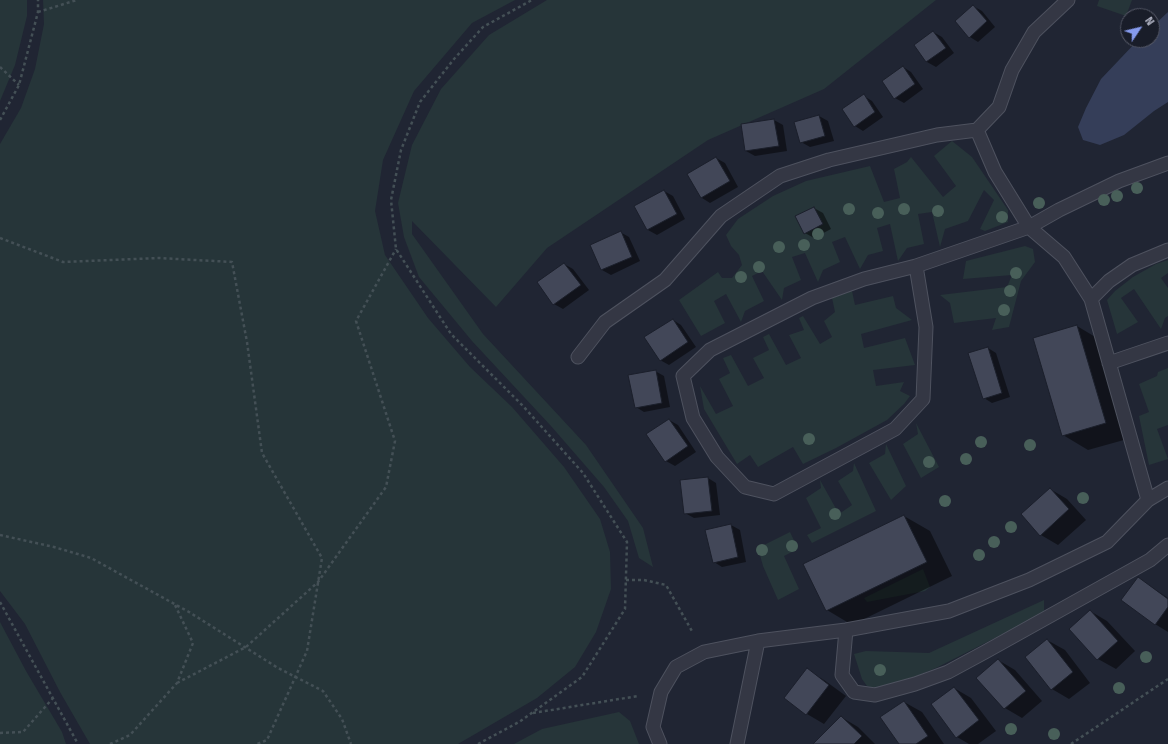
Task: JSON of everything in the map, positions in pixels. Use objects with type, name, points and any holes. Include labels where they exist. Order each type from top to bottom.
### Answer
[{"type":"lane","points":[[578,357],[605,322],[665,280],[721,216],[780,176],[828,160],[937,136],[977,130],[999,107],[1012,70],[1034,32],[1068,0]]},
{"type":"lane","points":[[977,130],[996,172],[1029,227],[1064,257],[1090,298],[1148,500]]},
{"type":"lane","points":[[916,266],[926,327],[922,399],[895,428],[774,494],[745,487],[717,457],[693,418],[683,376],[710,350],[812,298],[864,279],[916,266],[1029,227],[1059,210],[1119,181],[1168,163]]},
{"type":"lane","points":[[1090,298],[1109,281],[1132,265],[1168,250]]},
{"type":"lane","points":[[1109,363],[1168,343]]},
{"type":"lane","points":[[660,744],[653,727],[661,692],[676,667],[704,652],[758,641],[846,630],[949,611],[1029,580],[1106,542],[1148,500],[1168,488]]},
{"type":"lane","points":[[846,630],[842,675],[854,692],[875,695],[915,684],[948,672],[1150,560],[1168,544]]},
{"type":"lane","points":[[737,744],[758,641]]},
{"type":"path","points":[[0,120],[19,85],[38,12],[38,0]]},
{"type":"path","points":[[38,12],[77,0]]},
{"type":"path","points":[[478,744],[520,722],[582,677],[625,609],[626,542],[583,473],[523,406],[451,334],[396,249],[391,200],[401,150],[420,102],[454,59],[483,27],[532,0]]},
{"type":"path","points":[[0,68],[19,85]]},
{"type":"path","points":[[0,238],[63,262],[159,258],[232,262],[247,342],[262,453],[322,558],[307,651],[267,740],[257,744]]},
{"type":"path","points":[[110,744],[130,735],[177,684],[246,647],[318,582],[386,487],[395,441],[356,321],[396,249]]},
{"type":"path","points":[[0,535],[54,547],[91,558],[189,612],[278,668],[323,691],[342,720],[351,744]]},
{"type":"path","points":[[626,580],[644,580],[666,585],[704,652]]},
{"type":"path","points":[[0,602],[78,744]]},
{"type":"path","points":[[175,604],[193,643],[177,684]]},
{"type":"path","points":[[1071,744],[1168,679]]},
{"type":"path","points":[[532,713],[661,692]]},
{"type":"path","points":[[0,733],[23,732],[53,698]]},
{"type":"shaded area","points":[[0,0],[27,0],[27,16],[15,65],[0,101]]},
{"type":"shaded area","points":[[43,0],[515,0],[472,23],[414,91],[383,160],[375,211],[385,255],[428,318],[470,367],[512,407],[564,467],[600,519],[610,552],[611,589],[596,632],[575,667],[537,698],[458,744],[90,744],[60,692],[25,624],[0,591],[0,144],[21,108],[35,69],[44,24]]},
{"type":"shaded area","points":[[547,0],[936,0],[824,89],[708,140],[547,248],[496,307],[412,221],[412,234],[483,334],[586,445],[643,528],[653,567],[639,558],[628,521],[604,487],[551,426],[472,341],[419,277],[404,237],[398,203],[412,145],[441,89],[489,35]]},
{"type":"shaded area","points":[[1099,0],[1132,0],[1129,8],[1120,8],[1120,14],[1097,6]]},
{"type":"shaded area","points":[[952,141],[972,157],[1008,210],[1008,222],[985,231],[980,229],[994,200],[984,190],[968,221],[945,229],[940,247],[932,212],[918,214],[924,244],[907,248],[898,261],[890,224],[877,228],[883,251],[868,255],[860,269],[845,237],[832,242],[840,262],[823,270],[818,282],[805,253],[792,257],[801,280],[784,288],[782,300],[762,271],[752,276],[764,301],[745,311],[741,322],[726,294],[714,301],[725,323],[701,336],[679,300],[718,272],[722,278],[732,278],[742,265],[739,255],[731,246],[726,235],[738,219],[773,196],[806,181],[870,166],[884,202],[900,198],[894,169],[907,162],[911,157],[943,197],[956,186],[934,156]]},
{"type":"shaded area","points":[[1025,246],[1033,249],[1035,262],[1021,281],[1009,327],[992,330],[996,318],[954,323],[950,303],[940,295],[1007,287],[1012,275],[963,279],[966,261]]},
{"type":"shaded area","points":[[1168,260],[1168,273],[1161,278],[1168,288],[1168,316],[1165,318],[1161,329],[1134,289],[1121,298],[1138,322],[1117,334],[1107,300],[1115,291],[1133,277],[1156,264]]},
{"type":"shaded area","points":[[852,291],[855,305],[893,296],[896,308],[912,320],[861,334],[864,348],[905,338],[915,365],[873,370],[876,386],[904,382],[900,391],[910,396],[904,404],[887,420],[803,464],[793,447],[758,467],[750,455],[737,464],[704,409],[700,386],[716,414],[733,406],[719,379],[730,373],[723,358],[731,355],[748,386],[764,378],[753,358],[769,350],[763,337],[769,334],[786,365],[801,358],[789,335],[804,330],[799,318],[803,316],[820,344],[832,337],[824,321],[835,312],[832,298]]},
{"type":"shaded area","points":[[1168,368],[1168,425],[1157,429],[1168,459],[1149,465],[1139,416],[1149,412],[1139,384],[1157,376],[1158,372]]},
{"type":"shaded area","points":[[916,423],[939,467],[921,478],[903,444],[918,434]]},
{"type":"shaded area","points":[[886,444],[906,486],[891,500],[869,463],[885,454]]},
{"type":"shaded area","points":[[854,463],[876,511],[812,543],[807,535],[821,528],[806,498],[821,488],[820,480],[839,514],[852,505],[838,481],[853,471]]},
{"type":"shaded area","points":[[790,532],[798,549],[784,556],[799,589],[778,600],[763,566],[758,548]]},
{"type":"shaded area","points":[[923,569],[930,587],[925,591],[867,602],[864,598]]},
{"type":"shaded area","points":[[1044,600],[1044,613],[938,667],[901,683],[874,688],[867,686],[862,679],[854,654],[866,651],[929,653]]},
{"type":"shaded area","points":[[0,622],[26,671],[62,732],[66,744],[0,744]]},
{"type":"shaded area","points":[[619,712],[630,721],[639,744],[514,744],[542,729]]},
{"type":"water","points":[[1168,12],[1168,102],[1154,111],[1124,135],[1100,145],[1083,140],[1078,127],[1101,79],[1130,48],[1160,48],[1160,20]]},
{"type":"building","points":[[973,5],[987,21],[969,38],[955,21]]},
{"type":"building","points":[[933,31],[946,48],[926,62],[914,45]]},
{"type":"building","points":[[903,66],[915,84],[894,99],[882,81]]},
{"type":"building","points":[[864,94],[875,112],[854,127],[842,109]]},
{"type":"building","points":[[819,115],[825,136],[800,143],[794,122]]},
{"type":"building","points":[[774,119],[779,146],[745,151],[741,124]]},
{"type":"building","points":[[716,157],[730,181],[701,198],[687,174]]},
{"type":"building","points":[[664,190],[677,214],[647,230],[634,206]]},
{"type":"building","points":[[814,207],[823,224],[804,234],[795,216]]},
{"type":"building","points":[[621,231],[632,257],[601,270],[590,245]]},
{"type":"building","points":[[564,263],[581,285],[553,305],[537,282]]},
{"type":"building","points":[[673,319],[688,342],[660,361],[644,337]]},
{"type":"building","points":[[1077,325],[1106,423],[1062,436],[1033,338]]},
{"type":"building","points":[[988,347],[1002,393],[983,399],[968,353]]},
{"type":"building","points":[[656,370],[662,403],[635,408],[628,375]]},
{"type":"building","points":[[669,419],[688,446],[665,462],[646,434]]},
{"type":"building","points":[[708,477],[712,511],[684,514],[680,480]]},
{"type":"building","points":[[1050,488],[1069,509],[1040,536],[1021,514]]},
{"type":"building","points":[[904,515],[927,562],[826,611],[803,564]]},
{"type":"building","points":[[731,524],[738,557],[713,563],[705,530]]},
{"type":"building","points":[[1138,577],[1168,599],[1168,607],[1155,625],[1121,600]]},
{"type":"building","points":[[1090,610],[1118,641],[1097,660],[1069,629]]},
{"type":"building","points":[[1047,639],[1073,672],[1051,690],[1025,657]]},
{"type":"building","points":[[998,659],[1026,691],[1004,709],[976,678]]},
{"type":"building","points":[[807,668],[829,685],[806,715],[784,698]]},
{"type":"building","points":[[954,687],[979,720],[956,738],[931,704]]},
{"type":"building","points":[[904,701],[928,736],[916,744],[899,744],[880,717]]},
{"type":"building","points":[[841,716],[862,736],[854,744],[813,744]]}]
